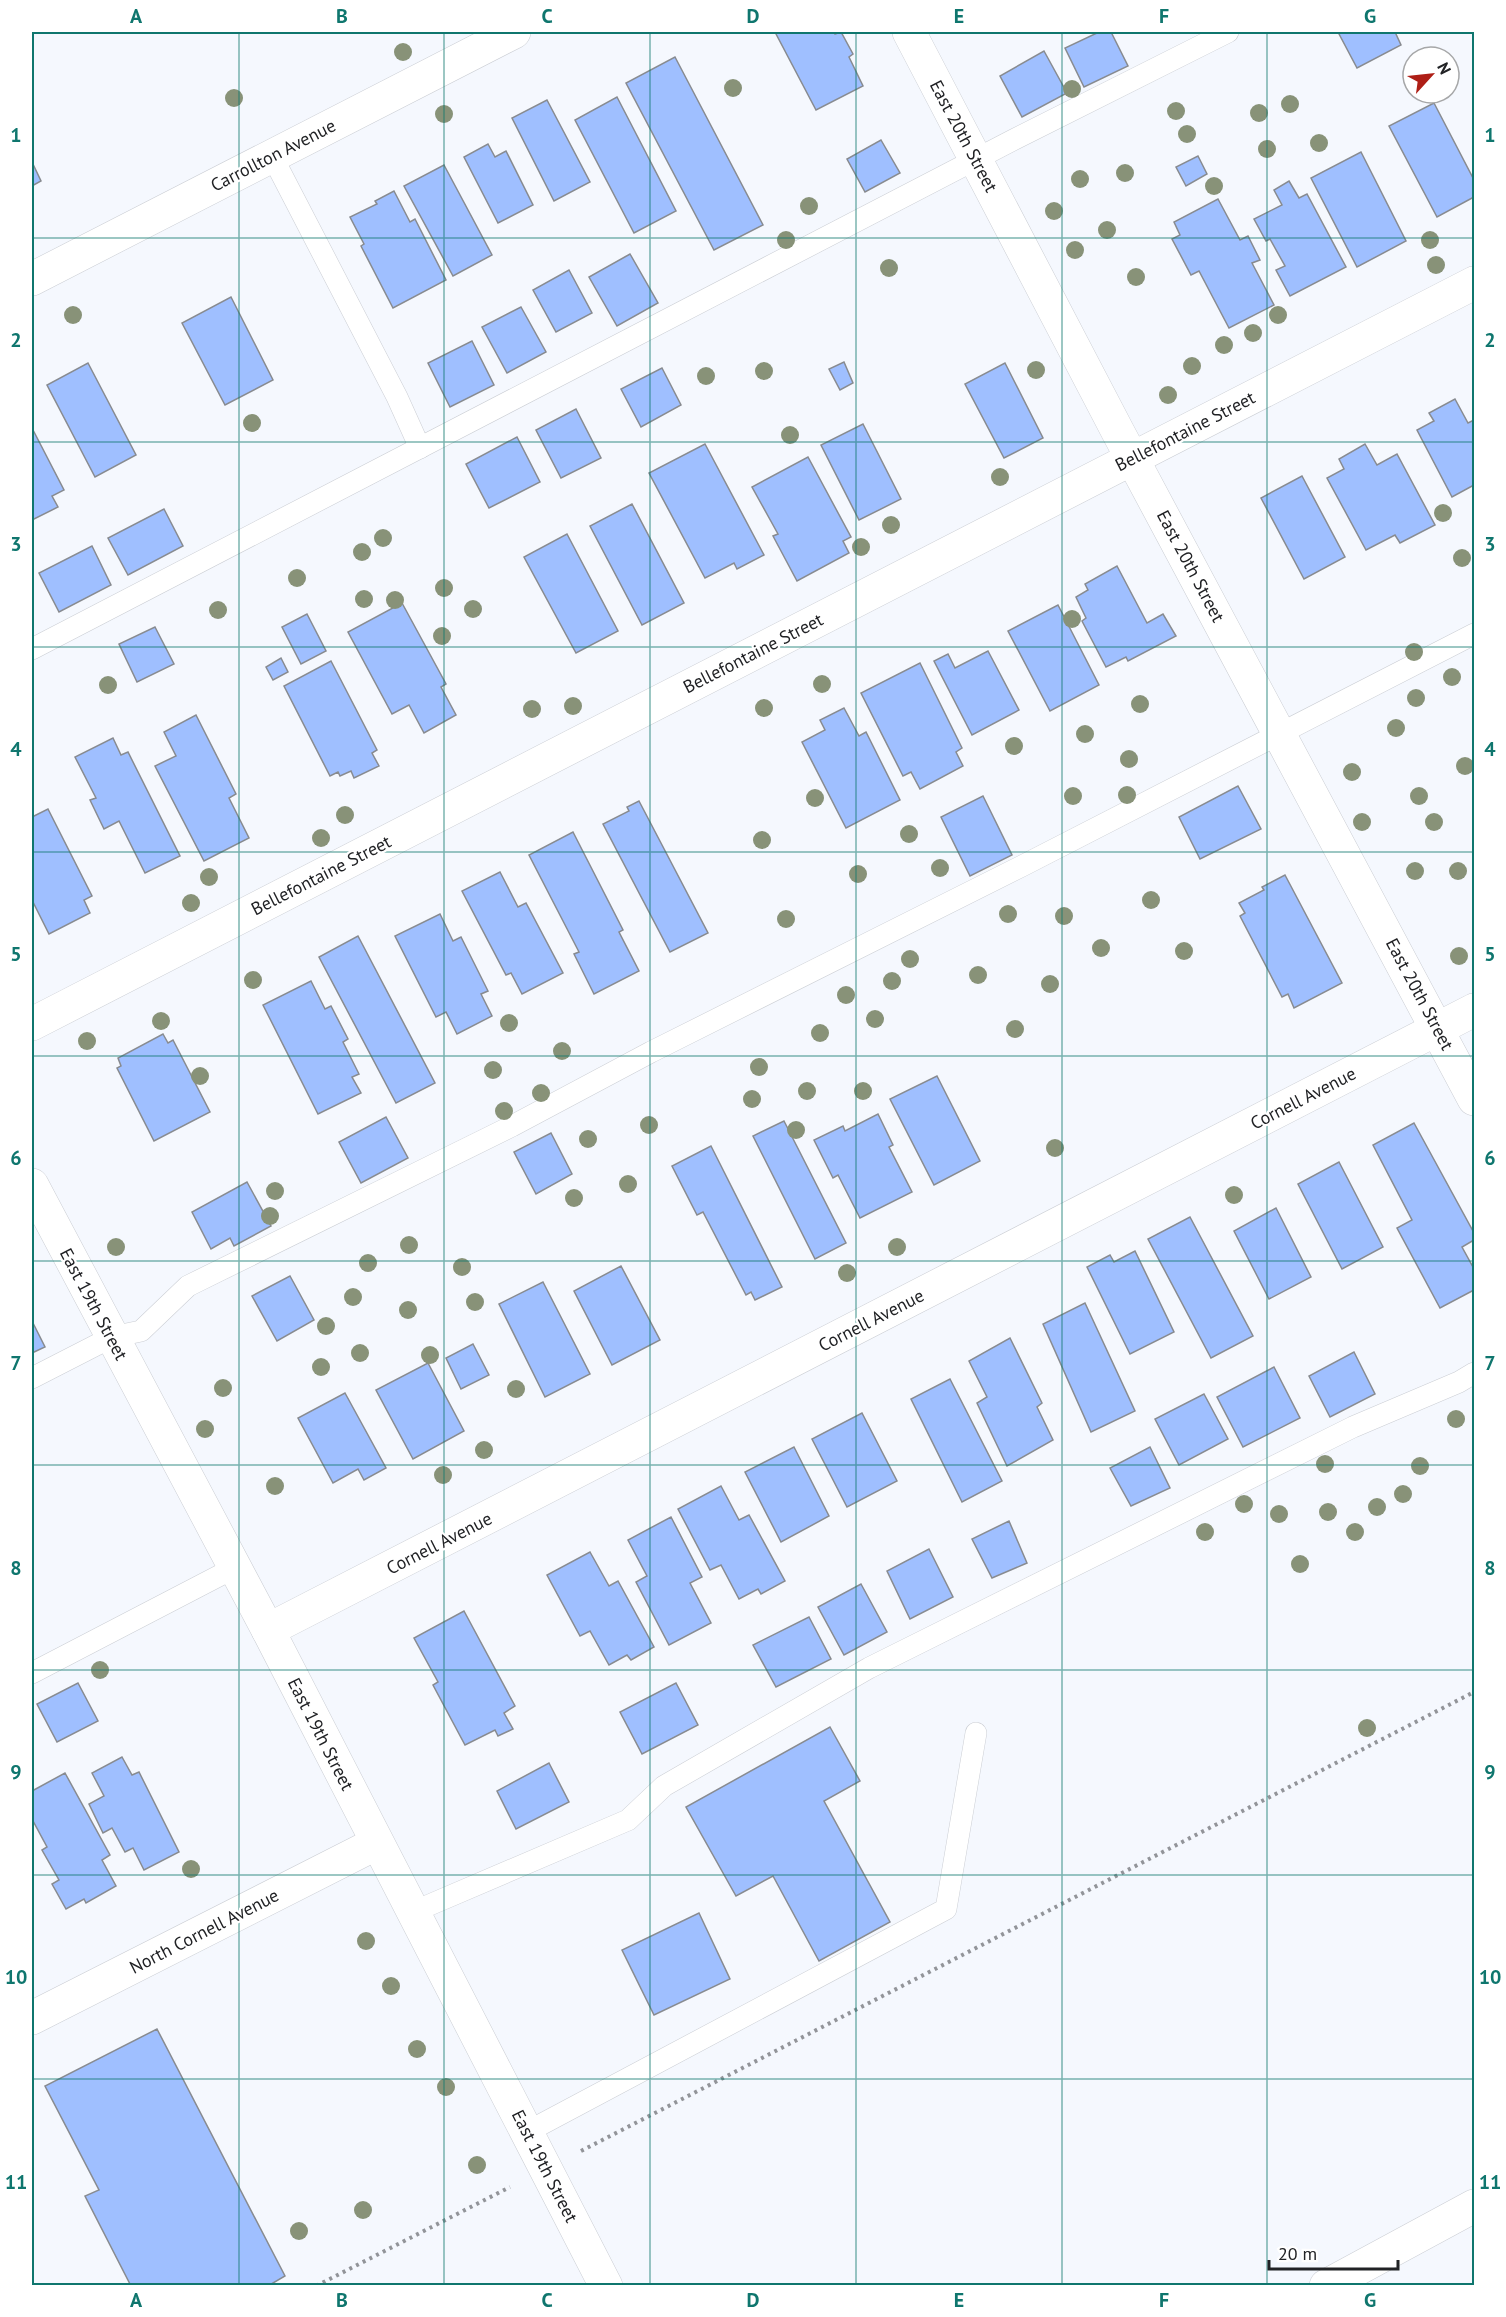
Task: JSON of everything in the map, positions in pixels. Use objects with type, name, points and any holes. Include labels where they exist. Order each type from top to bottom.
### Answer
[{"type":"street","name":"Carrollton Avenue","points":[[32,279],[514,32]]},
{"type":"street","name":"East 20th Street","points":[[909,32],[1474,1099]]},
{"type":"street","name":"Bellefontaine Street","points":[[32,1023],[1474,283]]},
{"type":"street","name":"Cornell Avenue","points":[[268,1630],[1474,1010]]},
{"type":"street","name":"East 19th Street","points":[[32,1185],[268,1630],[606,2286]]},
{"type":"street","name":"North Cornell Avenue","points":[[32,2018],[377,1843]]},
{"type":"street","points":[[1326,2286],[1474,2206]]},
{"type":"lane","points":[[32,649],[1228,32]]},
{"type":"lane","points":[[272,156],[397,398],[420,448]]},
{"type":"lane","points":[[32,1378],[112,1337],[141,1331],[188,1286],[512,1126],[651,1052],[1474,634]]},
{"type":"lane","points":[[413,1912],[627,1820],[664,1786],[868,1668],[1353,1426],[1459,1382],[1474,1373]]},
{"type":"lane","points":[[32,1673],[234,1568]]},
{"type":"lane","points":[[527,2132],[946,1909],[976,1733]]},
{"type":"path","points":[[575,2153],[1474,1692]]},
{"type":"path","points":[[316,2286],[516,2184]]},
{"type":"building","points":[[775,32],[834,32],[835,34],[841,32],[853,54],[849,57],[863,86],[816,110]]},
{"type":"building","points":[[1099,32],[1111,32],[1128,66],[1084,87],[1065,48]]},
{"type":"building","points":[[1338,32],[1395,32],[1401,45],[1357,68]]},
{"type":"building","points":[[1044,51],[1067,93],[1022,117],[1000,76]]},
{"type":"building","points":[[675,57],[763,225],[714,250],[626,83]]},
{"type":"building","points":[[617,97],[676,211],[634,233],[575,120]]},
{"type":"building","points":[[547,100],[590,182],[554,201],[512,118]]},
{"type":"building","points":[[1430,105],[1435,105],[1474,180],[1474,197],[1437,217],[1389,126]]},
{"type":"building","points":[[881,140],[900,173],[865,192],[847,159]]},
{"type":"building","points":[[488,144],[495,157],[506,151],[533,205],[498,223],[464,157]]},
{"type":"building","points":[[1361,152],[1406,241],[1357,267],[1311,178]]},
{"type":"building","points":[[1198,156],[1207,174],[1186,186],[1176,167]]},
{"type":"building","points":[[32,162],[41,181],[32,186]]},
{"type":"building","points":[[444,165],[492,255],[453,276],[404,186]]},
{"type":"building","points":[[1289,181],[1299,198],[1307,194],[1346,267],[1290,296],[1276,270],[1285,266],[1270,239],[1266,241],[1254,219],[1282,205],[1274,190]]},
{"type":"building","points":[[394,191],[410,222],[415,219],[446,280],[393,308],[361,246],[364,244],[350,217],[377,204],[375,201]]},
{"type":"building","points":[[1218,199],[1240,240],[1248,236],[1260,260],[1252,263],[1274,305],[1229,328],[1199,271],[1191,275],[1172,239],[1180,235],[1174,222]]},
{"type":"building","points":[[630,254],[658,303],[617,326],[589,277]]},
{"type":"building","points":[[569,270],[592,313],[556,332],[533,290]]},
{"type":"building","points":[[231,297],[273,380],[225,405],[182,323]]},
{"type":"building","points":[[521,307],[546,352],[507,373],[482,327]]},
{"type":"building","points":[[472,341],[494,385],[450,407],[428,363]]},
{"type":"building","points":[[844,362],[853,383],[840,390],[829,369]]},
{"type":"building","points":[[88,363],[136,455],[95,477],[47,385]]},
{"type":"building","points":[[1005,363],[1043,438],[1004,458],[965,384]]},
{"type":"building","points":[[662,368],[681,405],[641,427],[621,389]]},
{"type":"building","points":[[1455,399],[1468,423],[1474,420],[1474,485],[1452,497],[1417,430],[1434,421],[1429,413]]},
{"type":"building","points":[[576,409],[601,458],[561,478],[536,430]]},
{"type":"building","points":[[863,424],[901,499],[859,520],[821,445]]},
{"type":"building","points":[[32,428],[64,490],[52,496],[58,507],[32,520]]},
{"type":"building","points":[[517,437],[540,482],[489,508],[466,464]]},
{"type":"building","points":[[705,444],[764,555],[737,569],[734,563],[705,578],[649,473]]},
{"type":"building","points":[[1365,444],[1377,465],[1397,454],[1435,525],[1400,543],[1395,535],[1366,550],[1327,478],[1344,469],[1339,459]]},
{"type":"building","points":[[808,457],[851,537],[843,541],[849,553],[797,581],[773,536],[778,534],[752,487]]},
{"type":"building","points":[[1302,476],[1345,557],[1304,579],[1261,498]]},
{"type":"building","points":[[632,504],[684,603],[642,625],[590,526]]},
{"type":"building","points":[[164,509],[183,546],[128,575],[108,538]]},
{"type":"building","points":[[567,534],[618,631],[576,653],[524,557]]},
{"type":"building","points":[[92,546],[111,585],[59,612],[39,573]]},
{"type":"building","points":[[1117,566],[1147,623],[1163,614],[1176,636],[1128,661],[1126,657],[1106,667],[1082,621],[1086,618],[1076,597],[1088,590],[1085,584]]},
{"type":"building","points":[[402,603],[446,684],[441,687],[456,715],[424,733],[409,705],[392,714],[348,632]]},
{"type":"building","points":[[1058,605],[1099,685],[1050,711],[1008,631]]},
{"type":"building","points":[[307,614],[326,651],[301,664],[282,627]]},
{"type":"building","points":[[155,627],[174,664],[137,682],[119,644]]},
{"type":"building","points":[[988,651],[1019,710],[972,735],[934,661],[948,654],[955,668]]},
{"type":"building","points":[[281,658],[288,672],[273,680],[266,667]]},
{"type":"building","points":[[331,661],[377,750],[372,753],[379,766],[354,778],[351,771],[340,776],[338,772],[330,776],[284,686]]},
{"type":"building","points":[[920,663],[962,748],[956,752],[963,766],[920,789],[911,772],[903,776],[861,693]]},
{"type":"building","points":[[844,708],[859,736],[866,732],[900,800],[846,828],[802,742],[825,730],[820,720]]},
{"type":"building","points":[[196,715],[236,794],[229,798],[249,838],[204,861],[155,766],[176,756],[164,732]]},
{"type":"building","points":[[113,738],[121,755],[128,752],[180,856],[145,873],[119,821],[104,829],[90,800],[96,798],[75,757]]},
{"type":"building","points":[[1238,786],[1261,829],[1200,859],[1179,817]]},
{"type":"building","points":[[983,796],[1012,855],[970,876],[941,817]]},
{"type":"building","points":[[639,801],[708,933],[670,952],[603,824],[629,811],[627,807]]},
{"type":"building","points":[[48,809],[92,896],[84,900],[90,913],[49,934],[32,900],[32,817]]},
{"type":"building","points":[[573,832],[623,930],[619,932],[639,971],[594,994],[574,954],[579,952],[529,855]]},
{"type":"building","points":[[500,872],[518,907],[526,903],[563,973],[522,994],[511,973],[506,975],[462,891]]},
{"type":"building","points":[[1285,875],[1342,983],[1294,1008],[1288,994],[1282,997],[1240,916],[1245,913],[1239,903],[1264,890],[1262,887]]},
{"type":"building","points":[[440,914],[453,941],[461,937],[488,991],[481,994],[492,1016],[457,1034],[446,1012],[436,1017],[395,936]]},
{"type":"building","points":[[358,936],[435,1083],[396,1103],[319,957]]},
{"type":"building","points":[[311,981],[325,1009],[331,1006],[348,1039],[343,1042],[359,1074],[352,1077],[361,1093],[318,1114],[263,1005]]},
{"type":"building","points":[[163,1034],[168,1043],[173,1040],[210,1112],[154,1141],[117,1068],[121,1066],[118,1058]]},
{"type":"building","points":[[937,1076],[980,1161],[934,1185],[890,1099]]},
{"type":"building","points":[[878,1114],[893,1145],[889,1147],[912,1192],[860,1218],[838,1175],[833,1178],[814,1140],[843,1126],[845,1131]]},
{"type":"building","points":[[386,1117],[408,1158],[361,1183],[339,1142]]},
{"type":"building","points":[[784,1121],[846,1243],[815,1259],[753,1136]]},
{"type":"building","points":[[1414,1123],[1474,1233],[1474,1240],[1462,1247],[1474,1269],[1474,1290],[1440,1308],[1397,1228],[1412,1220],[1373,1145]]},
{"type":"building","points":[[551,1133],[572,1174],[536,1194],[514,1152]]},
{"type":"building","points":[[711,1146],[782,1287],[755,1300],[751,1292],[746,1295],[703,1212],[697,1215],[672,1166]]},
{"type":"building","points":[[1339,1162],[1383,1247],[1342,1269],[1298,1184]]},
{"type":"building","points":[[247,1182],[271,1226],[234,1246],[230,1238],[211,1249],[192,1212]]},
{"type":"building","points":[[1276,1208],[1311,1277],[1269,1299],[1234,1231]]},
{"type":"building","points":[[1190,1217],[1253,1336],[1211,1358],[1148,1239]]},
{"type":"building","points":[[1135,1251],[1174,1332],[1130,1354],[1087,1267],[1110,1255],[1114,1262]]},
{"type":"building","points":[[621,1266],[660,1340],[612,1365],[574,1291]]},
{"type":"building","points":[[290,1276],[314,1320],[277,1341],[252,1296]]},
{"type":"building","points":[[543,1282],[590,1374],[545,1397],[499,1304]]},
{"type":"building","points":[[1085,1303],[1135,1411],[1091,1432],[1043,1324]]},
{"type":"building","points":[[32,1321],[45,1347],[32,1353]]},
{"type":"building","points":[[1010,1338],[1042,1403],[1037,1407],[1053,1440],[1007,1466],[977,1403],[987,1397],[969,1361]]},
{"type":"building","points":[[473,1344],[489,1375],[461,1389],[446,1358]]},
{"type":"building","points":[[1354,1352],[1375,1394],[1330,1417],[1309,1376]]},
{"type":"building","points":[[428,1363],[464,1431],[413,1459],[376,1390]]},
{"type":"building","points":[[1274,1367],[1300,1418],[1243,1447],[1217,1397]]},
{"type":"building","points":[[950,1379],[1002,1481],[962,1502],[911,1399]]},
{"type":"building","points":[[345,1393],[386,1468],[364,1480],[358,1469],[333,1483],[298,1418]]},
{"type":"building","points":[[1204,1394],[1228,1439],[1179,1465],[1155,1419]]},
{"type":"building","points":[[862,1413],[897,1481],[847,1507],[812,1439]]},
{"type":"building","points":[[794,1447],[829,1516],[781,1542],[745,1472]]},
{"type":"building","points":[[1150,1447],[1170,1488],[1131,1506],[1110,1468]]},
{"type":"building","points":[[721,1486],[739,1520],[749,1515],[785,1581],[761,1594],[758,1589],[739,1599],[721,1565],[710,1570],[678,1509]]},
{"type":"building","points":[[671,1517],[702,1577],[690,1583],[711,1623],[669,1645],[636,1582],[647,1576],[628,1540]]},
{"type":"building","points":[[1009,1521],[1027,1563],[992,1578],[972,1539]]},
{"type":"building","points":[[929,1549],[953,1597],[910,1619],[887,1571]]},
{"type":"building","points":[[590,1552],[609,1586],[618,1581],[654,1647],[631,1660],[627,1655],[609,1665],[590,1631],[580,1636],[547,1575]]},
{"type":"building","points":[[861,1584],[887,1632],[844,1655],[818,1607]]},
{"type":"building","points":[[464,1611],[515,1706],[504,1713],[513,1729],[498,1736],[495,1730],[465,1745],[433,1685],[438,1682],[414,1638]]},
{"type":"building","points":[[809,1617],[831,1659],[776,1687],[753,1645]]},
{"type":"building","points":[[78,1683],[98,1721],[57,1742],[37,1704]]},
{"type":"building","points":[[676,1683],[698,1725],[642,1754],[620,1712]]},
{"type":"building","points":[[830,1727],[860,1781],[824,1801],[890,1922],[819,1961],[773,1876],[736,1896],[686,1807]]},
{"type":"building","points":[[122,1757],[132,1775],[139,1772],[179,1852],[144,1870],[133,1848],[125,1852],[112,1828],[103,1833],[89,1804],[104,1796],[92,1773]]},
{"type":"building","points":[[549,1763],[569,1802],[516,1829],[497,1791]]},
{"type":"building","points":[[65,1773],[110,1855],[102,1860],[116,1886],[86,1903],[84,1899],[66,1909],[52,1884],[59,1880],[42,1850],[47,1847],[32,1819],[32,1791]]},
{"type":"building","points":[[699,1913],[730,1979],[654,2015],[622,1950]]},
{"type":"building","points":[[157,2029],[285,2276],[268,2286],[131,2286],[85,2196],[99,2190],[45,2086]]}]
